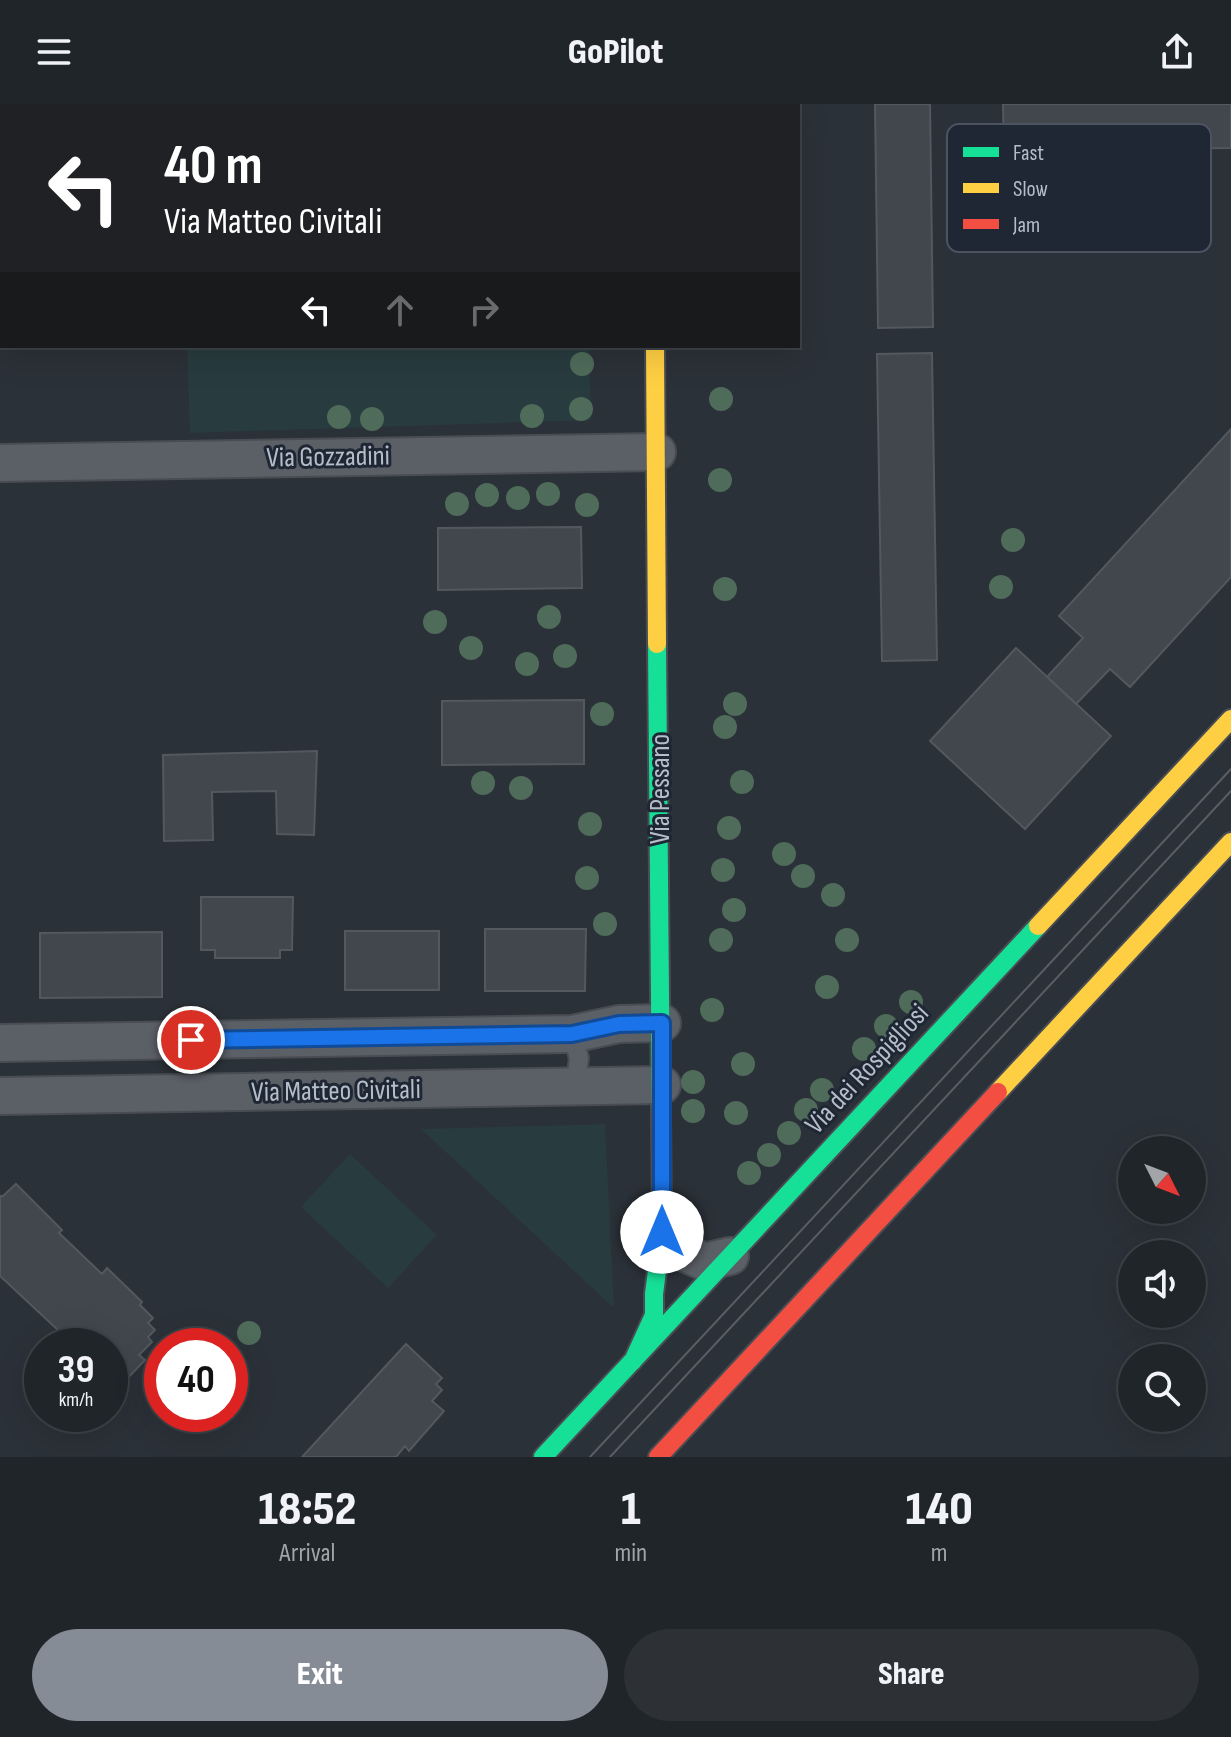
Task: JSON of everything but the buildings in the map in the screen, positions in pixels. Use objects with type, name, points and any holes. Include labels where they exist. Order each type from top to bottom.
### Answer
[{"type":"main road","name":"Via Pessano","points":[[633,1361],[654,1315],[662,1232],[655,348]]},
{"type":"main road","name":"Via dei Rospigliosi","points":[[543,1457],[1231,719]]},
{"type":"main road","points":[[658,1457],[1231,842]]},
{"type":"street","name":"Via Gozzadini","points":[[0,463],[657,452]]},
{"type":"street","name":"Via Matteo Civitali","points":[[0,1043],[572,1034],[619,1024],[662,1023]]},
{"type":"street","name":"Via Matteo Civitali","points":[[0,1096],[662,1085]]},
{"type":"street","points":[[662,1232],[676,1249],[705,1262],[730,1256]]},
{"type":"lane","points":[[572,1034],[579,1058],[575,1088]]},
{"type":"shaded area","points":[[187,348],[589,348],[591,420],[190,433]]},
{"type":"shaded area","points":[[605,1124],[614,1308],[421,1129]]},
{"type":"shaded area","points":[[350,1154],[437,1235],[388,1288],[301,1207]]},
{"type":"tram line","points":[[590,1457],[1231,769]]},
{"type":"tram line","points":[[610,1457],[1231,791]]},
{"type":"traffic: fast","points":[[633,1361],[654,1315],[662,1232],[657,644]]},
{"type":"traffic: fast","points":[[543,1457],[1038,926]]},
{"type":"traffic: slow","points":[[655,348],[657,644]]},
{"type":"traffic: slow","points":[[1038,926],[1231,719]]},
{"type":"traffic: slow","points":[[998,1092],[1231,842]]},
{"type":"traffic: jam","points":[[658,1457],[998,1092]]},
{"type":"route","points":[[191,1040],[572,1034],[619,1024],[662,1023],[662,1232]]}]
